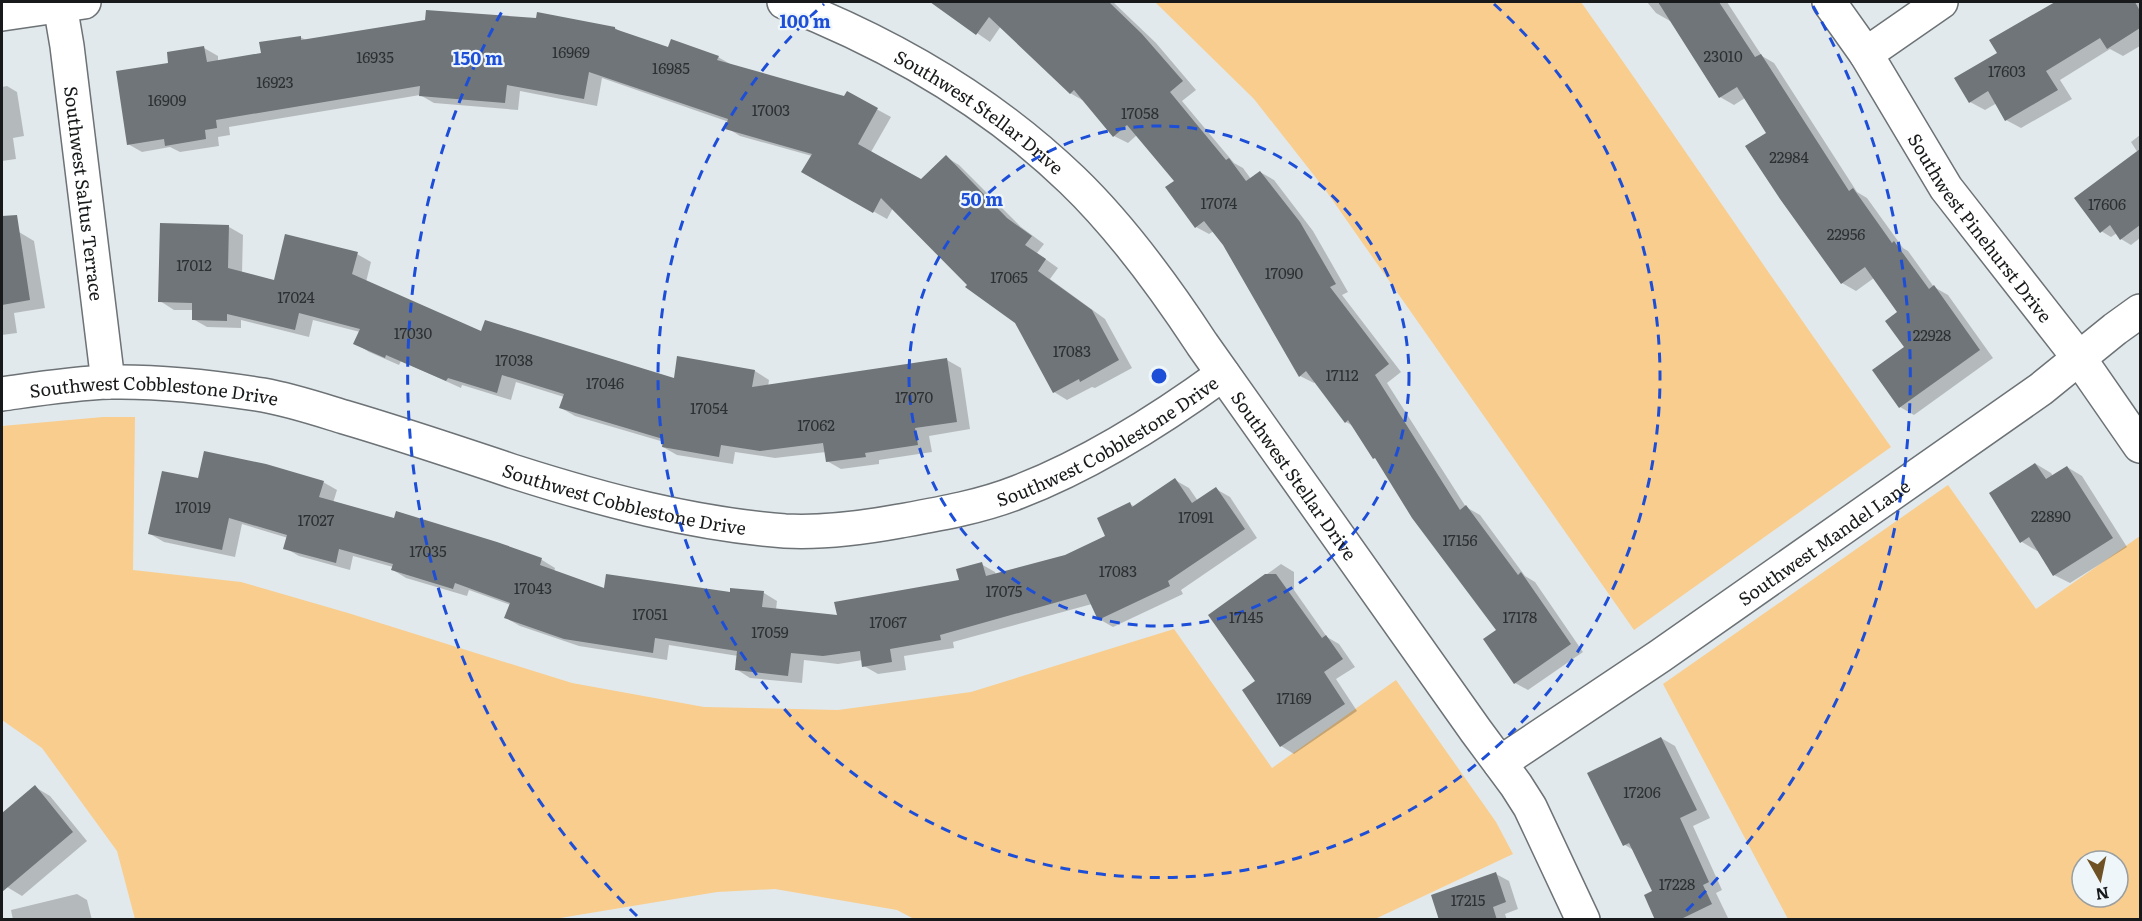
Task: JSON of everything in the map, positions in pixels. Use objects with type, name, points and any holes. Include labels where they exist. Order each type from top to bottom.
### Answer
[{"type":"street","name":"Southwest Stellar Drive","points":[[784,2],[858,34],[958,90],[1031,143],[1073,181],[1139,256],[1530,807],[1583,920]]},
{"type":"street","name":"Southwest Pinehurst Drive","points":[[1829,2],[1866,54],[1946,188],[2079,358],[2140,446]]},
{"type":"street","points":[[1866,54],[1941,2]]},
{"type":"street","points":[[2,14],[72,3]]},
{"type":"street","name":"Southwest Saltus Terrace","points":[[72,3],[67,46],[108,382]]},
{"type":"street","name":"Southwest Mandel Lane","points":[[1500,763],[1660,656],[2032,396],[2140,312]]},
{"type":"street","name":"Southwest Cobblestone Drive","points":[[2,394],[108,382],[154,383],[267,396],[415,438],[598,496],[664,513],[787,531],[838,531],[926,517],[1024,490],[1092,458],[1135,433],[1223,374]]},
{"type":"shaded area","points":[[1155,2],[1581,2],[1891,447],[1634,630],[1324,188],[1254,99]]},
{"type":"shaded area","points":[[103,417],[135,417],[133,570],[241,582],[572,683],[704,707],[838,710],[971,692],[1174,629],[1272,768],[1396,680],[1496,822],[1513,854],[1375,919],[914,919],[897,910],[775,889],[717,892],[554,919],[135,919],[117,851],[42,748],[2,720],[2,426]]},
{"type":"shaded area","points":[[1948,485],[2036,609],[2140,536],[2140,919],[1788,919],[1663,684]]},
{"type":"building","points":[[930,2],[1109,2],[1142,34],[1183,81],[1170,92],[1226,160],[1229,158],[1246,181],[1260,171],[1300,222],[1336,284],[1330,287],[1389,364],[1375,375],[1460,510],[1466,505],[1518,575],[1521,572],[1571,644],[1514,684],[1483,639],[1496,630],[1412,518],[1375,458],[1373,459],[1348,420],[1345,423],[1306,371],[1299,377],[1223,245],[1204,221],[1195,228],[1165,187],[1174,181],[1127,125],[1113,137],[1074,90],[1070,94],[989,17],[976,35]]},
{"type":"building","points":[[1658,2],[1719,2],[1755,57],[1761,54],[1849,191],[1853,188],[1892,243],[1894,241],[1929,289],[1934,285],[1980,350],[1899,408],[1872,370],[1904,347],[1885,321],[1897,312],[1865,267],[1841,284],[1745,146],[1766,133],[1737,87],[1719,98]]},
{"type":"building","points":[[2055,2],[2135,2],[2140,11],[2140,28],[2107,49],[2100,38],[2046,71],[2058,90],[2005,121],[1988,91],[1969,103],[1954,78],[1997,53],[1989,40]]},
{"type":"building","points":[[426,10],[536,18],[537,12],[615,27],[615,29],[668,47],[671,39],[719,56],[717,60],[844,96],[847,91],[878,108],[858,144],[921,179],[946,155],[1007,218],[1032,236],[1025,245],[1046,259],[1038,271],[1092,310],[1119,360],[1080,382],[1079,379],[1053,393],[1015,323],[965,287],[967,285],[881,198],[873,213],[801,172],[812,154],[725,129],[728,119],[589,72],[584,99],[507,85],[505,103],[419,96],[420,86],[216,120],[217,128],[205,130],[206,139],[165,146],[164,139],[127,145],[116,71],[168,63],[167,52],[204,46],[207,62],[261,53],[259,42],[301,36],[301,40],[425,20]]},
{"type":"building","points":[[2140,149],[2140,225],[2120,240],[2110,225],[2100,233],[2074,198]]},
{"type":"building","points":[[17,215],[30,300],[2,305],[2,216]]},
{"type":"building","points":[[160,223],[229,225],[228,268],[274,280],[285,234],[358,252],[352,274],[481,331],[485,320],[674,378],[677,356],[755,370],[752,387],[947,358],[957,422],[915,428],[918,445],[865,453],[866,457],[826,462],[823,443],[760,451],[721,445],[719,457],[662,447],[663,439],[559,408],[564,394],[502,375],[497,393],[448,378],[446,381],[386,355],[385,358],[353,344],[360,329],[299,313],[295,330],[227,314],[227,321],[192,320],[192,303],[158,302]]},
{"type":"building","points":[[204,451],[266,464],[324,481],[319,497],[394,518],[396,511],[497,542],[542,558],[540,565],[604,588],[606,574],[730,592],[730,588],[764,591],[762,607],[837,615],[834,602],[959,580],[956,569],[982,562],[986,576],[1065,555],[1105,536],[1097,518],[1130,502],[1132,507],[1175,478],[1192,503],[1216,487],[1245,529],[1168,581],[1170,586],[1098,620],[1086,594],[940,635],[941,640],[890,649],[892,662],[862,667],[860,651],[823,656],[791,653],[788,676],[735,670],[737,651],[655,638],[653,653],[564,639],[504,618],[510,603],[455,583],[453,589],[391,570],[393,564],[339,549],[336,563],[283,549],[287,535],[229,518],[222,550],[148,534],[162,471],[198,478]]},
{"type":"building","points":[[2035,463],[2046,479],[2067,466],[2113,538],[2053,576],[2029,537],[2020,543],[1989,493]]},
{"type":"building","points":[[1265,574],[1276,574],[1322,638],[1326,635],[1343,659],[1324,672],[1345,704],[1280,747],[1242,690],[1255,681],[1208,615]]},
{"type":"building","points":[[1661,737],[1697,810],[1680,818],[1709,882],[1703,885],[1712,904],[1679,920],[1655,920],[1644,895],[1652,891],[1629,843],[1623,846],[1587,773]]},
{"type":"building","points":[[35,785],[73,832],[2,892],[2,813]]},
{"type":"building","points":[[1496,872],[1506,902],[1493,907],[1497,920],[1439,920],[1431,895]]}]
